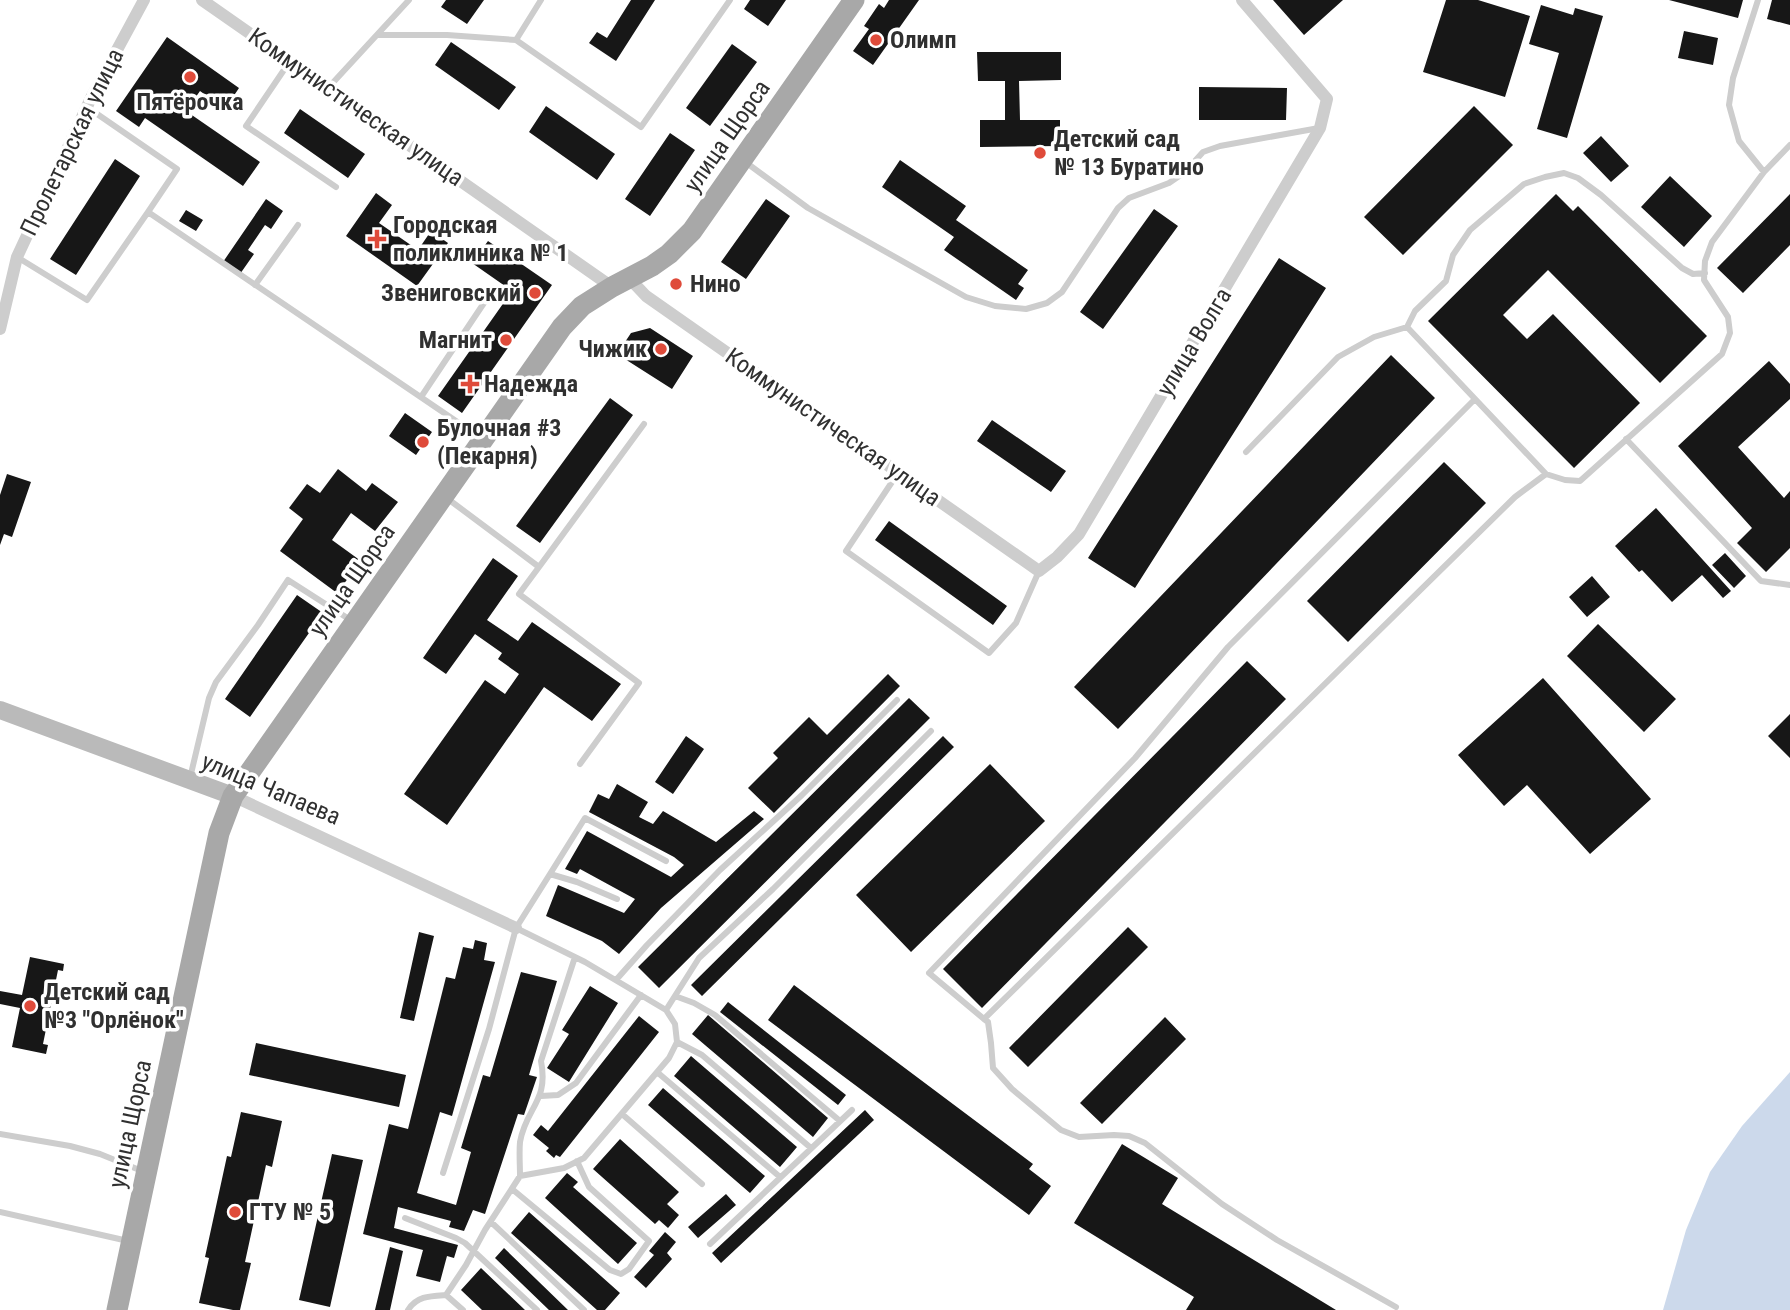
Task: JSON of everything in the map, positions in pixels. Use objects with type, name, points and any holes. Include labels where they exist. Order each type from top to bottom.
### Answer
[{"type":"main road","name":"улица Щорса","points":[[117,1310],[219,833],[233,796],[562,327],[582,306],[669,254],[687,237],[854,0]]},
{"type":"main road","name":"улица Чапаева","points":[[0,710],[233,796]]},
{"type":"street","name":"Пролетарская улица","points":[[0,329],[17,257],[87,107],[144,0]]},
{"type":"street","name":"Коммунистическая улица","points":[[202,0],[328,88],[621,283],[646,296],[1039,571]]},
{"type":"street","name":"улица Волга","points":[[1039,571],[1079,534],[1320,128],[1327,99],[1242,0]]},
{"type":"street","name":"улица Чапаева","points":[[233,796],[516,928]]},
{"type":"lane","points":[[328,88],[409,0]]},
{"type":"lane","points":[[516,40],[541,0]]},
{"type":"lane","points":[[377,35],[447,35],[516,40],[641,127],[730,0]]},
{"type":"lane","points":[[1758,0],[1733,78],[1729,105],[1739,141],[1764,172]]},
{"type":"lane","points":[[290,61],[246,125],[336,187]]},
{"type":"lane","points":[[17,257],[87,300],[177,169],[87,107]]},
{"type":"lane","points":[[743,159],[808,208],[966,297],[995,306],[1026,309],[1047,303],[1062,292],[1118,208],[1129,198],[1169,183],[1185,172],[1203,152],[1220,146],[1320,128]]},
{"type":"lane","points":[[1407,327],[1546,474],[1580,481],[1722,354],[1730,333],[1728,317],[1704,280],[1705,261],[1712,242],[1764,172],[1790,145]]},
{"type":"lane","points":[[1246,452],[1338,357],[1374,337],[1407,327],[1415,311],[1446,281],[1453,255],[1470,230],[1524,184],[1564,173],[1578,178],[1601,195],[1682,268],[1693,274],[1704,274]]},
{"type":"lane","points":[[148,212],[483,440]]},
{"type":"lane","points":[[255,285],[298,225]]},
{"type":"lane","points":[[421,397],[490,294]]},
{"type":"lane","points":[[1396,1307],[1277,1240],[1222,1205],[1145,1143],[1129,1136],[1079,1137],[1061,1130],[1012,1089],[993,1068],[988,1022],[929,973],[1135,758],[1228,647],[1475,399]]},
{"type":"lane","points":[[580,764],[639,683],[519,594],[643,424]]},
{"type":"lane","points":[[1626,439],[1761,581],[1790,585]]},
{"type":"lane","points":[[898,473],[846,551],[989,653],[1016,623],[1039,571]]},
{"type":"lane","points":[[984,1019],[1515,497],[1546,474]]},
{"type":"lane","points":[[443,496],[539,567]]},
{"type":"lane","points":[[189,780],[209,698],[216,682],[288,580],[354,623]]},
{"type":"lane","points":[[616,980],[647,944],[720,870],[802,795],[897,700]]},
{"type":"lane","points":[[666,1010],[699,958],[773,889],[931,731]]},
{"type":"lane","points":[[443,1172],[489,1029],[516,928],[585,818],[666,861]]},
{"type":"lane","points":[[550,874],[577,882],[617,900]]},
{"type":"lane","points":[[516,928],[575,957],[666,1010],[675,1024],[677,1042],[669,1058],[584,1158],[564,1168],[520,1176]]},
{"type":"lane","points":[[446,1295],[520,1176],[520,1142],[527,1121],[541,1096],[544,1076],[541,1061],[575,957]]},
{"type":"lane","points":[[541,1096],[558,1095],[576,1083],[641,995]]},
{"type":"lane","points":[[675,996],[715,1015],[840,1121]]},
{"type":"lane","points":[[677,1042],[702,1055],[811,1148]]},
{"type":"lane","points":[[657,1072],[780,1177]]},
{"type":"lane","points":[[710,1244],[852,1110]]},
{"type":"lane","points":[[622,1114],[702,1184]]},
{"type":"lane","points":[[0,1134],[70,1146],[100,1154],[147,1173]]},
{"type":"lane","points":[[512,1188],[610,1270],[621,1274],[629,1269],[649,1241],[589,1187],[577,1161]]},
{"type":"lane","points":[[0,1212],[132,1242]]},
{"type":"lane","points":[[405,1218],[456,1238],[474,1251],[537,1310]]},
{"type":"lane","points":[[491,1222],[584,1310]]},
{"type":"lane","points":[[408,1310],[413,1302],[420,1298],[446,1295],[463,1310]]},
{"type":"water","points":[[1790,1072],[1790,1310],[1663,1310],[1686,1230],[1710,1172],[1742,1126]]},
{"type":"building","points":[[446,0],[484,0],[467,24],[441,7]]},
{"type":"building","points":[[631,0],[655,0],[616,61],[589,43],[597,32],[607,38]]},
{"type":"building","points":[[750,0],[786,0],[768,26],[744,9]]},
{"type":"building","name":"Олимп","points":[[889,0],[919,0],[873,65],[853,51],[869,29],[864,26],[879,4],[884,8]]},
{"type":"building","points":[[1273,0],[1343,0],[1304,35]]},
{"type":"building","points":[[1446,0],[1478,0],[1530,16],[1505,97],[1423,72]]},
{"type":"building","points":[[1669,0],[1743,0],[1738,18]]},
{"type":"building","points":[[1772,0],[1790,0],[1790,25],[1767,19]]},
{"type":"building","points":[[1541,5],[1573,15],[1575,8],[1603,16],[1567,138],[1537,129],[1559,53],[1529,44]]},
{"type":"building","points":[[1684,31],[1718,38],[1713,65],[1678,58]]},
{"type":"building","points":[[167,37],[239,88],[225,109],[200,91],[186,111],[260,162],[243,186],[145,118],[139,127],[116,111]]},
{"type":"building","points":[[451,42],[516,87],[499,110],[435,65]]},
{"type":"building","points":[[732,44],[757,62],[710,126],[686,108]]},
{"type":"building","points":[[977,52],[1061,52],[1061,80],[1019,81],[1020,120],[1060,120],[1060,146],[980,147],[980,120],[1005,120],[1005,81],[978,81]]},
{"type":"building","points":[[1199,87],[1287,88],[1286,120],[1199,120]]},
{"type":"building","points":[[546,106],[615,154],[597,180],[529,132]]},
{"type":"building","points":[[1474,106],[1513,145],[1403,255],[1364,217]]},
{"type":"building","points":[[300,109],[365,154],[348,178],[284,133]]},
{"type":"building","points":[[670,133],[695,150],[650,216],[625,199]]},
{"type":"building","points":[[1601,136],[1629,166],[1611,182],[1583,153]]},
{"type":"building","points":[[115,159],[140,176],[76,275],[50,259]]},
{"type":"building","points":[[900,160],[966,206],[956,220],[1028,270],[1018,284],[1024,288],[1016,300],[944,250],[954,237],[882,187]]},
{"type":"building","points":[[1670,176],[1712,216],[1684,247],[1641,207]]},
{"type":"building","name":"Городская поликлиника № 1","points":[[376,193],[392,205],[379,223],[418,250],[431,231],[448,243],[417,286],[346,236]]},
{"type":"building","points":[[1556,194],[1573,211],[1578,206],[1707,336],[1660,383],[1548,270],[1503,315],[1527,339],[1553,314],[1640,403],[1574,468],[1428,321]]},
{"type":"building","points":[[1790,194],[1790,245],[1743,293],[1717,268]]},
{"type":"building","points":[[266,199],[283,211],[271,229],[265,225],[248,250],[254,254],[240,274],[223,262]]},
{"type":"building","points":[[766,199],[790,216],[746,279],[721,262]]},
{"type":"building","points":[[1154,209],[1178,226],[1103,329],[1080,312]]},
{"type":"building","points":[[186,210],[203,220],[196,231],[179,221]]},
{"type":"building","points":[[488,241],[552,285],[462,413],[438,396],[512,291],[472,263]]},
{"type":"building","points":[[1279,258],[1326,288],[1135,588],[1088,558]]},
{"type":"building","points":[[650,328],[693,356],[672,389],[617,354],[631,333]]},
{"type":"building","points":[[1391,355],[1435,398],[1118,729],[1074,687]]},
{"type":"building","points":[[1769,361],[1790,384],[1790,399],[1738,447],[1784,498],[1790,491],[1790,548],[1766,572],[1737,543],[1752,528],[1678,446]]},
{"type":"building","points":[[610,398],[633,415],[540,543],[516,526]]},
{"type":"building","points":[[405,413],[432,432],[416,455],[389,436]]},
{"type":"building","points":[[992,420],[1066,471],[1051,492],[977,441]]},
{"type":"building","points":[[1444,462],[1486,503],[1348,642],[1307,601]]},
{"type":"building","points":[[338,469],[366,491],[372,483],[398,502],[375,531],[351,513],[332,540],[361,561],[337,593],[280,551],[303,519],[289,508],[307,484],[320,493]]},
{"type":"building","points":[[7,474],[31,482],[12,537],[4,534],[0,545],[0,495]]},
{"type":"building","points":[[1656,508],[1731,591],[1723,598],[1702,575],[1672,602],[1615,546]]},
{"type":"building","points":[[889,521],[1007,606],[993,625],[875,540]]},
{"type":"building","points":[[1725,553],[1746,576],[1734,588],[1712,565]]},
{"type":"building","points":[[493,558],[518,576],[487,620],[518,641],[532,622],[621,684],[592,721],[544,687],[447,825],[404,794],[485,680],[505,694],[519,674],[498,659],[502,653],[475,634],[446,674],[423,658]]},
{"type":"building","points":[[1592,576],[1610,597],[1587,617],[1569,597]]},
{"type":"building","points":[[297,595],[323,613],[250,717],[225,699]]},
{"type":"building","points":[[1598,624],[1676,699],[1644,732],[1567,656]]},
{"type":"building","points":[[1247,661],[1286,699],[982,1008],[943,969]]},
{"type":"building","points":[[888,674],[900,686],[774,813],[748,788],[778,758],[773,753],[809,717],[827,735]]},
{"type":"building","points":[[1543,678],[1651,799],[1590,854],[1527,785],[1504,806],[1458,755]]},
{"type":"building","points":[[909,698],[930,718],[659,988],[638,967]]},
{"type":"building","points":[[1790,714],[1790,758],[1768,736]]},
{"type":"building","points":[[686,736],[704,749],[673,794],[655,782]]},
{"type":"building","points":[[943,736],[954,747],[702,996],[691,985]]},
{"type":"building","points":[[990,764],[1045,821],[911,952],[856,895]]},
{"type":"building","points":[[617,784],[648,802],[639,817],[653,824],[663,811],[716,842],[754,811],[764,819],[661,908],[619,954],[602,941],[546,916],[558,885],[624,913],[635,899],[580,869],[577,874],[565,869],[587,831],[671,877],[684,865],[674,857],[589,812],[598,794],[609,799]]},
{"type":"building","points":[[1128,927],[1148,947],[1028,1067],[1009,1048]]},
{"type":"building","points":[[419,932],[434,936],[414,1021],[400,1018]]},
{"type":"building","points":[[475,940],[487,943],[484,960],[495,962],[452,1116],[440,1112],[417,1193],[456,1205],[471,1152],[461,1148],[483,1075],[490,1077],[521,972],[557,981],[529,1075],[537,1077],[524,1115],[518,1114],[485,1214],[473,1210],[464,1231],[449,1227],[451,1221],[398,1207],[394,1228],[458,1245],[454,1258],[447,1256],[440,1282],[416,1276],[423,1250],[363,1234],[389,1124],[408,1129],[446,977],[455,979],[463,947],[473,949]]},
{"type":"building","name":"Детский сад №3 \"Орлёнок\"","points":[[30,957],[64,964],[63,971],[58,970],[43,1044],[48,1045],[46,1054],[12,1047],[20,1008],[0,1004],[0,991],[22,995]]},
{"type":"building","points":[[794,985],[1033,1164],[1029,1169],[1051,1186],[1029,1215],[768,1020]]},
{"type":"building","points":[[590,986],[618,1003],[569,1082],[547,1068],[569,1034],[562,1030]]},
{"type":"building","points":[[728,1002],[846,1095],[838,1105],[720,1012]]},
{"type":"building","points":[[708,1015],[828,1118],[813,1137],[692,1034]]},
{"type":"building","points":[[639,1016],[659,1032],[560,1157],[556,1155],[554,1158],[546,1151],[549,1148],[533,1135],[541,1125],[548,1131]]},
{"type":"building","points":[[1165,1017],[1186,1039],[1102,1124],[1080,1103]]},
{"type":"building","points":[[256,1043],[406,1075],[399,1107],[249,1075]]},
{"type":"building","points":[[691,1056],[797,1147],[780,1167],[674,1076]]},
{"type":"building","points":[[663,1088],[765,1176],[750,1193],[648,1105]]},
{"type":"building","points":[[865,1110],[874,1120],[721,1263],[712,1253]]},
{"type":"building","name":"ГТУ № 5","points":[[241,1112],[282,1121],[272,1167],[266,1165],[245,1262],[251,1263],[240,1310],[233,1310],[199,1303],[209,1258],[205,1257],[227,1156],[231,1157]]},
{"type":"building","points":[[620,1139],[679,1192],[667,1204],[679,1215],[668,1228],[659,1220],[655,1224],[593,1169]]},
{"type":"building","points":[[1122,1144],[1178,1178],[1162,1204],[1336,1310],[1186,1310],[1194,1297],[1074,1223]]},
{"type":"building","points":[[332,1154],[363,1160],[330,1307],[299,1300]]},
{"type":"building","points":[[567,1173],[578,1182],[573,1187],[637,1243],[618,1264],[545,1198]]},
{"type":"building","points":[[726,1194],[736,1205],[698,1238],[688,1227]]},
{"type":"building","points":[[529,1212],[620,1293],[605,1310],[597,1310],[511,1233]]},
{"type":"building","points":[[665,1232],[676,1242],[667,1253],[672,1259],[646,1288],[634,1277],[654,1255],[649,1251]]},
{"type":"building","points":[[390,1247],[403,1251],[390,1310],[375,1310]]},
{"type":"building","points":[[504,1248],[568,1310],[549,1310],[495,1258]]},
{"type":"building","points":[[481,1268],[525,1310],[482,1310],[461,1290]]},
{"type":"place","name":"Олимп","points":[[876,40]]},
{"type":"place","name":"Пятёрочка","points":[[190,77]]},
{"type":"place","name":"Детский сад № 13 Буратино","points":[[1040,153]]},
{"type":"place","name":"Городская поликлиника № 1","points":[[377,239]]},
{"type":"place","name":"Нино","points":[[676,284]]},
{"type":"place","name":"Звениговский","points":[[535,293]]},
{"type":"place","name":"Магнит","points":[[506,340]]},
{"type":"place","name":"Чижик","points":[[661,349]]},
{"type":"place","name":"Надежда","points":[[470,384]]},
{"type":"place","name":"Булочная #3 (Пекарня)","points":[[423,442]]},
{"type":"place","name":"Детский сад №3 \"Орлёнок\"","points":[[30,1006]]},
{"type":"place","name":"ГТУ № 5","points":[[235,1212]]}]
